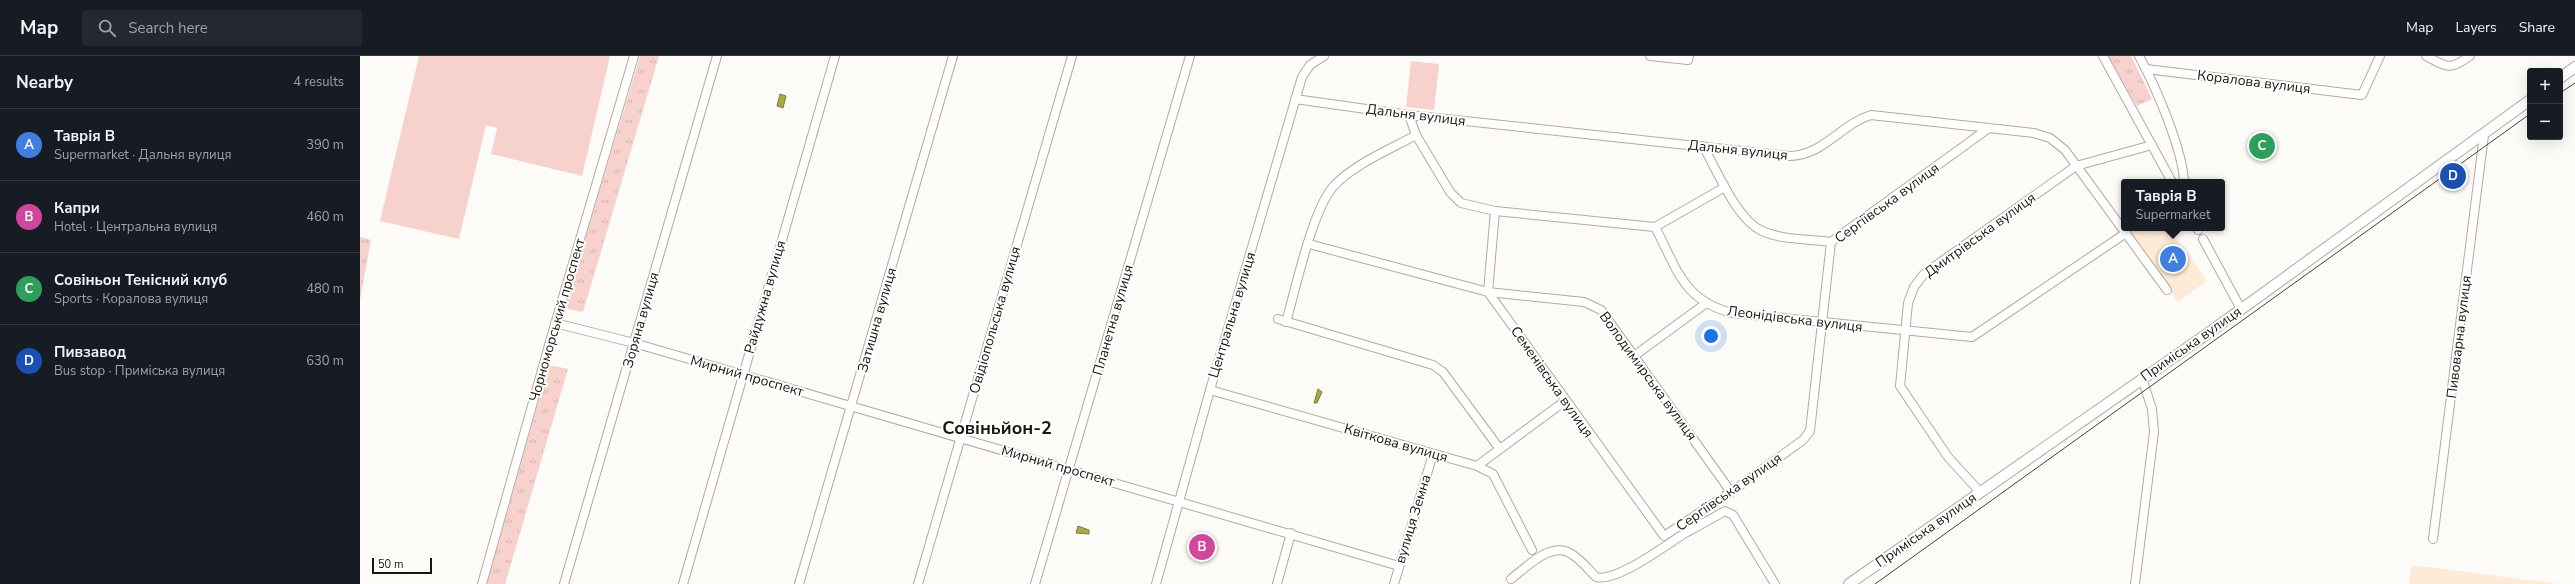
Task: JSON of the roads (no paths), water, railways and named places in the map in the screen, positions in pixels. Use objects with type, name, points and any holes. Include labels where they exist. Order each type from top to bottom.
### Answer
[{"type":"street","name":"Чорноморський проспект","points":[[482,584],[634,56]]},
{"type":"street","name":"Зоряна вулиця","points":[[564,584],[717,56]]},
{"type":"street","name":"Райдужна вулиця","points":[[683,584],[835,56]]},
{"type":"street","name":"Затишна вулиця","points":[[800,584],[953,56]]},
{"type":"street","name":"Овідіопольська вулиця","points":[[918,584],[1072,56]]},
{"type":"street","name":"Планетна вулиця","points":[[1035,584],[1190,56]]},
{"type":"street","name":"Центральна вулиця","points":[[1156,584],[1210,390],[1295,99],[1306,69],[1324,56]]},
{"type":"street","points":[[1650,56],[1688,58]]},
{"type":"street","points":[[2103,56],[2170,179]]},
{"type":"street","points":[[2139,56],[2146,68],[2178,155],[2183,179]]},
{"type":"street","name":"Коралова вулиця","points":[[2146,68],[2362,95],[2380,56]]},
{"type":"street","points":[[2426,56],[2448,67],[2457,65],[2470,56]]},
{"type":"street","points":[[2563,76],[2575,67]]},
{"type":"street","name":"Дальня вулиця","points":[[1295,99],[1409,115],[1802,156],[1818,149],[1862,118],[1872,115],[2034,133],[2050,138],[2065,150],[2121,226]]},
{"type":"street","name":"Приміська вулиця","points":[[1850,584],[2241,309],[2527,102]]},
{"type":"street","points":[[1409,115],[1416,135],[1454,198],[1468,206],[1496,212],[1655,226],[1725,187]]},
{"type":"street","name":"Сергіївська вулиця","points":[[1664,536],[1731,492],[1802,440],[1810,431],[1824,322],[1831,242],[1990,128]]},
{"type":"street","name":"Пивоварна вулиця","points":[[2433,539],[2484,134]]},
{"type":"street","points":[[1416,135],[1358,168],[1334,186],[1321,206],[1282,320],[1433,365],[1443,372],[1499,448]]},
{"type":"street","name":"Дмитрівська вулиця","points":[[1980,492],[1948,456],[1903,392],[1900,378],[1910,296],[1924,274],[2076,166],[2152,145]]},
{"type":"street","points":[[1704,146],[1725,187],[1745,216],[1762,230],[1831,242]]},
{"type":"street","points":[[1488,292],[1496,212]]},
{"type":"street","name":"Леонідівська вулиця","points":[[1655,226],[1689,290],[1705,304],[1732,313],[1965,338],[1978,335],[2126,233]]},
{"type":"street","name":"Дальня вулиця","points":[[2126,233],[2167,290]]},
{"type":"street","points":[[2203,238],[2241,309]]},
{"type":"street","name":"Володимирська вулиця","points":[[1309,244],[1488,292],[1590,303],[1601,310],[1731,492]]},
{"type":"street","name":"Семенівська вулиця","points":[[1488,292],[1565,401],[1664,536]]},
{"type":"street","points":[[1634,356],[1705,304]]},
{"type":"street","name":"Мирний проспект","points":[[556,323],[634,343],[743,374],[1399,566]]},
{"type":"street","points":[[2135,584],[2154,432],[2152,409],[2142,378]]},
{"type":"street","name":"Квіткова вулиця","points":[[1210,390],[1477,466],[1493,474],[1532,550]]},
{"type":"street","points":[[1477,466],[1499,448],[1565,401]]},
{"type":"street","name":"вулиця Земна","points":[[1394,584],[1433,454]]},
{"type":"street","points":[[1511,579],[1539,557],[1560,551],[1573,554],[1596,577],[1607,577],[1648,559],[1686,533],[1726,511],[1733,515],[1771,583]]},
{"type":"street","points":[[1277,584],[1291,534]]},
{"type":"tram line","points":[[2563,91],[2575,83]]},
{"type":"tram line","points":[[1875,584],[2527,116]]},
{"type":"place","name":"Совіньон Тенісний клуб","points":[[2262,146]]},
{"type":"place","name":"Пивзавод","points":[[2453,176]]},
{"type":"place","name":"Таврія В","points":[[2173,259]]},
{"type":"place","name":"Капри","points":[[1202,547]]},
{"type":"district","name":"Совіньйон-2","points":[[997,428]]}]
